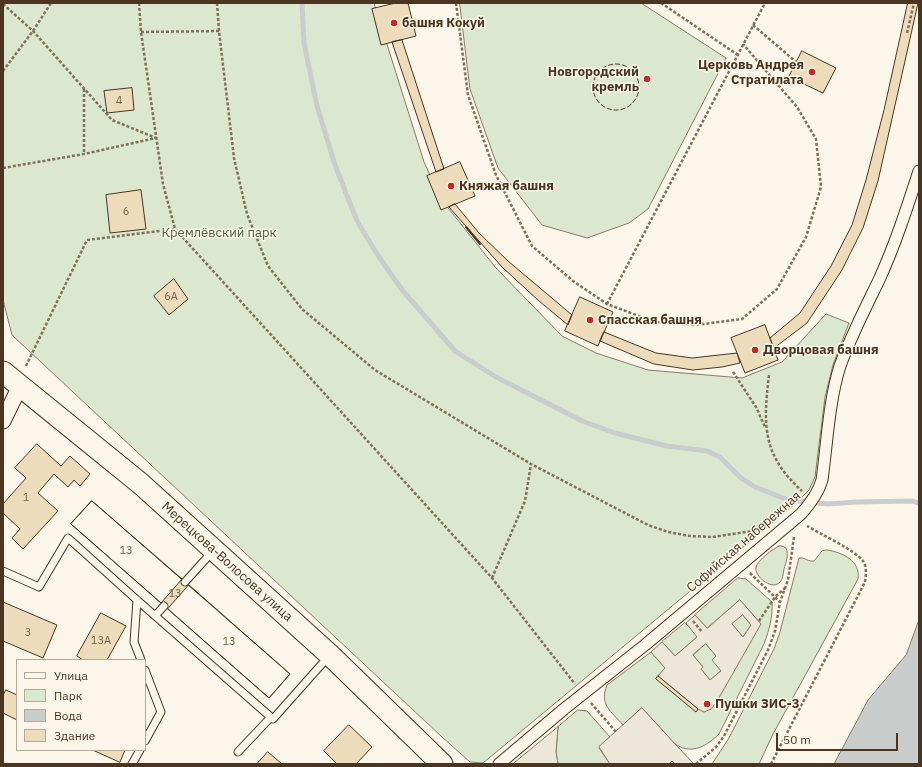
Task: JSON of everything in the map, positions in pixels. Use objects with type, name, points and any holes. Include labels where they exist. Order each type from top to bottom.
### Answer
[{"type":"main road","name":"Мерецкова-Волосова улица","points":[[3,372],[141,484],[330,655],[442,764]]},
{"type":"street","name":"Софийская набережная","points":[[499,764],[645,645],[798,517],[813,500],[819,490],[822,480],[832,400],[840,368],[856,325],[882,272],[902,222],[919,171]]},
{"type":"street","points":[[3,422],[20,386]]},
{"type":"lane","points":[[3,571],[39,587],[68,538],[271,717]]},
{"type":"lane","points":[[185,582],[214,550]]},
{"type":"lane","points":[[137,600],[134,642],[141,659]]},
{"type":"lane","points":[[155,616],[164,606]]},
{"type":"lane","points":[[238,752],[271,717],[273,719],[330,655]]},
{"type":"lane","points":[[146,672],[162,712],[146,739]]},
{"type":"lane","points":[[132,764],[139,751]]},
{"type":"path","points":[[3,71],[33,32],[51,3]]},
{"type":"path","points":[[139,3],[140,32],[163,184],[175,229],[492,578],[583,694],[616,732]]},
{"type":"path","points":[[216,3],[218,31],[234,158],[247,214],[268,266],[302,309],[375,370],[531,464],[648,524],[668,532],[690,536],[712,537],[786,527]]},
{"type":"path","points":[[456,3],[468,95],[496,175],[532,246],[573,281],[607,304],[655,322],[696,325],[742,319],[777,289],[806,237],[821,187],[816,139],[797,107],[743,44]]},
{"type":"path","points":[[661,3],[738,55]]},
{"type":"path","points":[[607,304],[765,3]]},
{"type":"path","points":[[907,33],[914,3]]},
{"type":"path","points":[[3,4],[33,32],[112,120],[156,138]]},
{"type":"path","points":[[753,25],[796,62]]},
{"type":"path","points":[[140,32],[218,31]]},
{"type":"path","points":[[84,88],[84,154]]},
{"type":"path","points":[[3,168],[84,154],[156,138]]},
{"type":"path","points":[[26,366],[87,240],[175,229]]},
{"type":"path","points":[[733,372],[756,407],[766,429],[772,453],[780,468],[813,500]]},
{"type":"path","points":[[766,429],[766,401],[769,375]]},
{"type":"path","points":[[492,578],[525,501],[531,464]]},
{"type":"path","points":[[696,764],[716,747],[724,736],[768,650],[775,632],[780,602],[788,580],[798,517],[857,555],[864,562],[866,573],[865,582],[771,764]]},
{"type":"path","points":[[741,564],[780,602]]},
{"type":"path","points":[[759,621],[775,597],[785,588]]},
{"type":"green space","name":"Кремлёвский парк","points":[[3,3],[374,3],[424,162],[441,199],[496,268],[562,336],[596,353],[648,370],[742,378],[782,362],[826,314],[849,323],[833,365],[825,397],[815,477],[809,490],[795,504],[483,763],[470,762],[12,335],[3,300]]},
{"type":"green space","points":[[460,3],[641,3],[726,58],[648,209],[629,223],[587,238],[542,225],[498,168],[470,89]]},
{"type":"green space","points":[[779,546],[786,548],[787,558],[783,577],[779,583],[772,585],[760,578],[756,571],[756,567],[763,558]]},
{"type":"green space","points":[[827,550],[839,553],[849,558],[857,567],[858,579],[773,734],[759,764],[712,764],[729,738],[774,649],[780,632],[799,558],[814,561],[822,551]]},
{"type":"green space","points":[[738,578],[746,579],[772,602],[772,613],[764,644],[719,734],[710,742],[700,747],[694,749],[683,748],[673,742],[642,708],[623,725],[605,703],[604,698],[607,685],[651,652],[665,668],[658,676],[698,709],[761,624],[740,600],[707,628],[695,615]]},
{"type":"green space","points":[[743,615],[751,625],[743,637],[732,624]]},
{"type":"green space","points":[[685,623],[698,636],[675,656],[662,642]]},
{"type":"green space","points":[[706,644],[717,656],[721,671],[710,680],[701,669],[703,667],[693,656]]},
{"type":"green space","points":[[578,710],[587,711],[610,737],[599,748],[610,764],[558,764],[556,752],[558,727]]},
{"type":"shaded area","points":[[740,600],[761,624],[716,703],[711,709],[704,712],[698,709],[658,676],[665,668],[651,652],[662,642],[675,656],[697,637],[686,623],[695,615],[707,628]],"holes":[[[743,615],[751,625],[743,637],[732,624]],[[706,644],[716,656],[712,660],[721,671],[710,680],[701,669],[703,667],[693,655]]]},
{"type":"shaded area","points":[[642,708],[694,764],[675,764],[672,761],[669,764],[610,764],[599,747]]},
{"type":"shaded area","points":[[558,727],[556,752],[558,764],[513,764]]},
{"type":"water","points":[[919,620],[919,764],[834,764],[868,700],[906,655]]},
{"type":"building","name":"башня Кокуй","points":[[396,3],[408,3],[416,36],[381,45],[372,9]]},
{"type":"building","points":[[908,3],[918,3],[878,181],[863,228],[842,270],[807,323],[774,348],[770,338],[800,313],[831,266],[852,225],[866,180],[884,110]]},
{"type":"building","points":[[402,40],[444,169],[436,172],[392,42]]},
{"type":"building","name":"Церковь Андрея Стратилата","points":[[802,51],[836,68],[823,93],[789,77]]},
{"type":"building","points":[[132,88],[134,110],[107,113],[104,91]]},
{"type":"building","name":"Княжая башня","points":[[460,162],[475,196],[441,210],[427,176]]},
{"type":"building","points":[[141,190],[146,229],[110,233],[106,195]]},
{"type":"building","points":[[455,204],[479,233],[508,261],[572,315],[568,325],[502,267],[449,207]]},
{"type":"building","points":[[174,279],[188,299],[169,315],[154,296]]},
{"type":"building","name":"Спасская башня","points":[[580,297],[613,312],[598,346],[565,331]]},
{"type":"building","name":"Дворцовая башня","points":[[765,325],[778,360],[745,373],[731,338]]},
{"type":"building","points":[[604,332],[656,353],[692,358],[737,353],[740,363],[722,367],[693,370],[654,364],[600,341]]},
{"type":"building","points":[[37,444],[61,466],[70,456],[90,474],[80,486],[74,480],[68,487],[54,474],[38,493],[58,511],[23,549],[12,538],[20,529],[3,513],[3,504],[26,478],[15,468]]},
{"type":"building","points":[[92,501],[182,579],[161,603],[71,524]]},
{"type":"building","points":[[92,501],[290,674],[269,698],[71,524]]},
{"type":"building","points":[[189,585],[290,674],[269,698],[168,609]]},
{"type":"building","points":[[3,602],[57,625],[43,658],[3,641]]},
{"type":"building","points":[[101,613],[126,626],[108,659],[82,659],[77,656]]},
{"type":"building","points":[[658,676],[698,709],[696,712],[656,679]]},
{"type":"building","points":[[6,690],[16,695],[16,720],[3,713],[3,696]]},
{"type":"building","points":[[349,725],[372,747],[356,764],[337,764],[324,751]]},
{"type":"building","points":[[95,751],[125,751],[120,762]]},
{"type":"building","points":[[268,752],[282,764],[257,764]]},
{"type":"waterway","points":[[302,3],[304,43],[317,106],[335,165],[357,221],[379,257],[403,291],[455,351],[496,377],[582,421],[615,433],[667,446],[707,451],[720,457],[741,478],[755,487],[788,500],[828,504],[912,501],[919,503]]},
{"type":"fence","points":[[611,64],[621,64],[629,68],[635,74],[639,82],[639,87],[639,92],[635,100],[629,106],[621,110],[611,110],[603,106],[597,100],[593,92],[593,82],[597,74],[603,68],[611,64]]},
{"type":"wall","points":[[466,227],[480,244]]},
{"type":"place","name":"башня Кокуй","points":[[394,23]]},
{"type":"place","name":"Церковь Андрея Стратилата","points":[[812,72]]},
{"type":"place","name":"Новгородский кремль","points":[[647,79]]},
{"type":"place","name":"Княжая башня","points":[[451,186]]},
{"type":"place","name":"Спасская башня","points":[[590,320]]},
{"type":"place","name":"Дворцовая башня","points":[[755,350]]},
{"type":"place","name":"Пушки ЗИС-3","points":[[707,704]]}]
